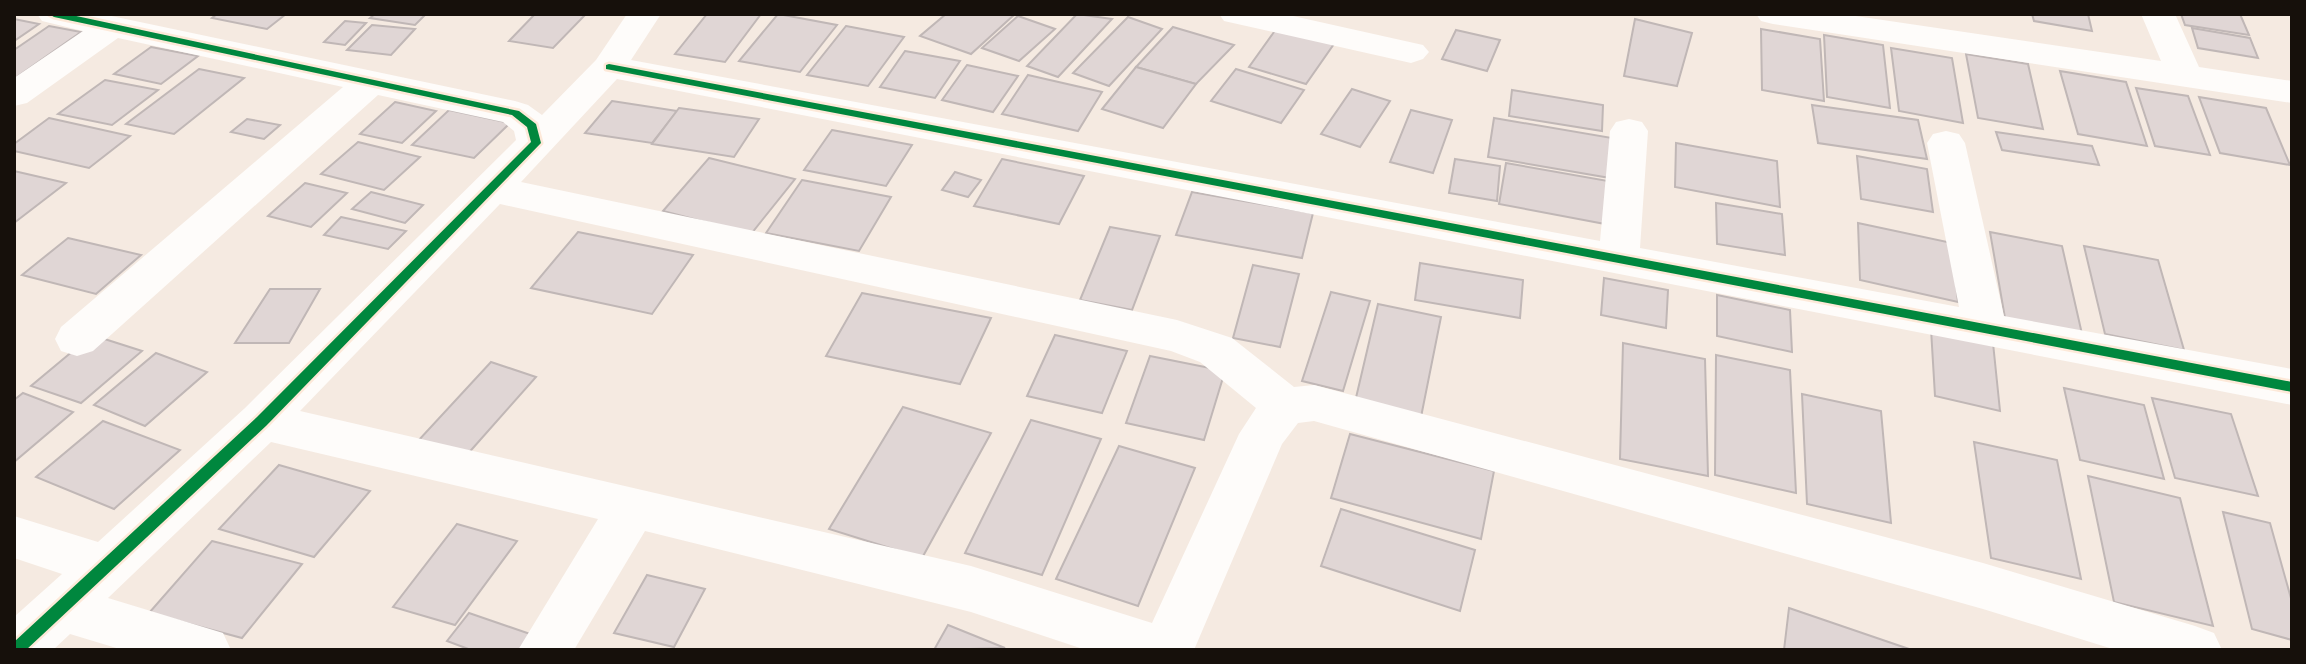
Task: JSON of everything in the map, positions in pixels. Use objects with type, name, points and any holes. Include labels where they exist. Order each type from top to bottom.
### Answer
[{"type":"street","points":[[16,650],[262,421],[493,189],[609,67],[644,14]]},
{"type":"street","points":[[1236,14],[1411,52]]},
{"type":"street","points":[[1773,14],[2292,92]]},
{"type":"street","points":[[2158,14],[2184,74]]},
{"type":"street","points":[[14,95],[83,19],[515,113],[532,126],[536,143]]},
{"type":"street","points":[[609,67],[2292,387]]},
{"type":"street","points":[[77,339],[371,82]]},
{"type":"street","points":[[1619,258],[1629,131]]},
{"type":"street","points":[[1946,143],[1985,329]]},
{"type":"street","points":[[493,189],[1177,336],[1216,350],[1285,406],[1314,403],[1346,410],[1983,586],[2195,650]]},
{"type":"street","points":[[1167,650],[1263,434],[1285,406]]},
{"type":"street","points":[[262,421],[971,589],[1159,650]]},
{"type":"street","points":[[545,650],[633,507]]},
{"type":"street","points":[[14,537],[108,567]]},
{"type":"street","points":[[62,608],[204,650]]},
{"type":"building","points":[[217,14],[286,14],[267,29],[212,18]]},
{"type":"building","points":[[375,14],[426,14],[415,25],[370,18]]},
{"type":"building","points":[[535,14],[586,14],[553,48],[509,41]]},
{"type":"building","points":[[707,14],[761,14],[725,62],[675,54]]},
{"type":"building","points":[[778,14],[837,25],[800,72],[739,61]]},
{"type":"building","points":[[946,14],[1015,14],[971,54],[920,36]]},
{"type":"building","points":[[1077,14],[1112,19],[1058,77],[1027,66]]},
{"type":"building","points":[[2032,14],[2088,14],[2092,31],[2034,21]]},
{"type":"building","points":[[2181,14],[2240,14],[2249,35],[2185,25]]},
{"type":"building","points":[[1018,16],[1055,29],[1019,61],[982,48]]},
{"type":"building","points":[[1128,17],[1162,29],[1109,86],[1073,73]]},
{"type":"building","points":[[14,19],[39,24],[14,41]]},
{"type":"building","points":[[1635,19],[1692,33],[1677,86],[1624,76]]},
{"type":"building","points":[[345,21],[366,23],[345,45],[324,42]]},
{"type":"building","points":[[372,25],[415,29],[391,55],[347,50]]},
{"type":"building","points":[[1279,25],[1336,41],[1306,84],[1249,67]]},
{"type":"building","points":[[49,26],[81,32],[14,79],[14,50]]},
{"type":"building","points":[[846,26],[904,37],[868,86],[807,75]]},
{"type":"building","points":[[1173,27],[1234,45],[1196,84],[1136,67]]},
{"type":"building","points":[[2192,28],[2250,38],[2258,58],[2198,48]]},
{"type":"building","points":[[1761,29],[1820,39],[1824,101],[1762,90]]},
{"type":"building","points":[[1456,30],[1500,40],[1487,71],[1442,59]]},
{"type":"building","points":[[1824,35],[1883,45],[1890,108],[1827,97]]},
{"type":"building","points":[[151,47],[198,56],[161,84],[114,74]]},
{"type":"building","points":[[1891,48],[1952,58],[1963,123],[1899,111]]},
{"type":"building","points":[[905,51],[960,61],[935,98],[880,87]]},
{"type":"building","points":[[1966,54],[2028,64],[2043,129],[1978,118]]},
{"type":"building","points":[[967,65],[1018,76],[993,112],[942,100]]},
{"type":"building","points":[[1136,67],[1196,84],[1163,128],[1102,109]]},
{"type":"building","points":[[199,69],[244,78],[174,134],[126,124]]},
{"type":"building","points":[[1236,69],[1304,90],[1281,123],[1211,101]]},
{"type":"building","points":[[2060,71],[2126,82],[2147,146],[2078,134]]},
{"type":"building","points":[[1028,75],[1102,92],[1078,131],[1002,114]]},
{"type":"building","points":[[105,80],[158,90],[112,125],[58,114]]},
{"type":"building","points":[[2136,88],[2188,96],[2210,155],[2155,146]]},
{"type":"building","points":[[1352,89],[1390,101],[1360,147],[1321,134]]},
{"type":"building","points":[[1512,90],[1603,105],[1602,131],[1509,116]]},
{"type":"building","points":[[2199,97],[2266,108],[2290,165],[2220,153]]},
{"type":"building","points":[[612,101],[677,111],[652,143],[585,133]]},
{"type":"building","points":[[395,102],[436,111],[402,143],[360,134]]},
{"type":"building","points":[[1812,105],[1918,120],[1927,159],[1818,143]]},
{"type":"building","points":[[679,108],[759,119],[734,157],[652,144]]},
{"type":"building","points":[[449,110],[510,123],[474,158],[412,145]]},
{"type":"building","points":[[1411,110],[1452,120],[1433,173],[1390,162]]},
{"type":"building","points":[[49,118],[130,136],[89,168],[14,151],[14,144]]},
{"type":"building","points":[[1494,118],[1612,138],[1610,178],[1488,157]]},
{"type":"building","points":[[247,119],[280,125],[264,139],[231,132]]},
{"type":"building","points":[[832,130],[912,145],[886,186],[804,170]]},
{"type":"building","points":[[1996,132],[2092,146],[2099,165],[2002,150]]},
{"type":"building","points":[[358,142],[420,157],[384,190],[321,174]]},
{"type":"building","points":[[1676,143],[1777,161],[1780,207],[1675,187]]},
{"type":"building","points":[[1857,156],[1927,169],[1933,212],[1861,199]]},
{"type":"building","points":[[709,158],[795,179],[751,234],[663,211]]},
{"type":"building","points":[[1002,159],[1084,176],[1059,224],[974,206]]},
{"type":"building","points":[[1455,159],[1500,166],[1497,201],[1449,193]]},
{"type":"building","points":[[1506,163],[1608,181],[1605,224],[1499,204]]},
{"type":"building","points":[[14,171],[66,183],[14,223]]},
{"type":"building","points":[[955,172],[981,180],[968,197],[942,190]]},
{"type":"building","points":[[802,180],[891,197],[859,251],[766,233]]},
{"type":"building","points":[[305,183],[347,193],[311,227],[268,216]]},
{"type":"building","points":[[371,192],[423,205],[405,223],[352,209]]},
{"type":"building","points":[[1192,192],[1313,213],[1302,258],[1176,235]]},
{"type":"building","points":[[1716,203],[1782,214],[1785,255],[1717,244]]},
{"type":"building","points":[[341,217],[406,231],[388,249],[324,235]]},
{"type":"building","points":[[1858,223],[1952,243],[1958,302],[1860,280]]},
{"type":"building","points":[[1110,227],[1160,236],[1132,310],[1080,300]]},
{"type":"building","points":[[578,232],[693,255],[652,314],[531,288]]},
{"type":"building","points":[[1990,232],[2062,246],[2082,334],[2005,318]]},
{"type":"building","points":[[68,238],[141,255],[96,294],[22,275]]},
{"type":"building","points":[[2084,246],[2158,260],[2184,350],[2105,334]]},
{"type":"building","points":[[1420,263],[1523,280],[1520,318],[1415,300]]},
{"type":"building","points":[[1253,265],[1299,274],[1280,347],[1233,338]]},
{"type":"building","points":[[1604,278],[1668,290],[1666,328],[1601,315]]},
{"type":"building","points":[[270,289],[320,289],[289,343],[235,343]]},
{"type":"building","points":[[1331,292],[1370,301],[1343,391],[1302,381]]},
{"type":"building","points":[[862,293],[991,318],[960,384],[826,356]]},
{"type":"building","points":[[1717,295],[1790,310],[1792,352],[1717,336]]},
{"type":"building","points":[[1378,304],[1441,317],[1421,417],[1355,402]]},
{"type":"building","points":[[1931,329],[1993,343],[2000,411],[1935,396]]},
{"type":"building","points":[[92,335],[142,351],[81,403],[31,386]]},
{"type":"building","points":[[1055,335],[1127,351],[1102,413],[1027,396]]},
{"type":"building","points":[[1623,343],[1705,359],[1708,476],[1620,459]]},
{"type":"building","points":[[156,353],[207,372],[145,426],[94,405]]},
{"type":"building","points":[[1716,355],[1790,370],[1796,493],[1715,475]]},
{"type":"building","points":[[1150,356],[1225,371],[1204,440],[1126,423]]},
{"type":"building","points":[[491,362],[536,377],[465,457],[417,442]]},
{"type":"building","points":[[2064,388],[2144,405],[2164,479],[2080,460]]},
{"type":"building","points":[[23,393],[73,412],[14,462],[14,400]]},
{"type":"building","points":[[1802,394],[1881,411],[1891,523],[1807,504]]},
{"type":"building","points":[[2152,398],[2231,414],[2258,496],[2175,478]]},
{"type":"building","points":[[903,407],[991,433],[922,558],[829,529]]},
{"type":"building","points":[[1031,420],[1101,439],[1042,575],[965,553]]},
{"type":"building","points":[[103,421],[180,450],[114,509],[36,477]]},
{"type":"building","points":[[1350,434],[1494,471],[1481,539],[1331,498]]},
{"type":"building","points":[[1974,442],[2057,460],[2081,579],[1991,558]]},
{"type":"building","points":[[1119,446],[1195,468],[1138,606],[1056,579]]},
{"type":"building","points":[[279,465],[370,491],[314,557],[219,529]]},
{"type":"building","points":[[2088,476],[2180,498],[2213,626],[2114,602]]},
{"type":"building","points":[[1341,509],[1475,550],[1460,611],[1321,566]]},
{"type":"building","points":[[2223,512],[2270,523],[2292,602],[2292,640],[2252,629]]},
{"type":"building","points":[[457,524],[517,541],[455,625],[393,607]]},
{"type":"building","points":[[212,541],[302,564],[242,638],[149,613]]},
{"type":"building","points":[[647,575],[705,589],[674,647],[614,633]]},
{"type":"building","points":[[1789,608],[1912,650],[1784,650]]},
{"type":"building","points":[[469,613],[536,636],[525,650],[471,650],[447,641]]},
{"type":"building","points":[[948,625],[1005,648],[934,650]]},
{"type":"cycle path","points":[[16,650],[262,421],[536,143],[532,126],[515,113],[54,14]]},
{"type":"cycle path","points":[[609,67],[2292,387]]}]
